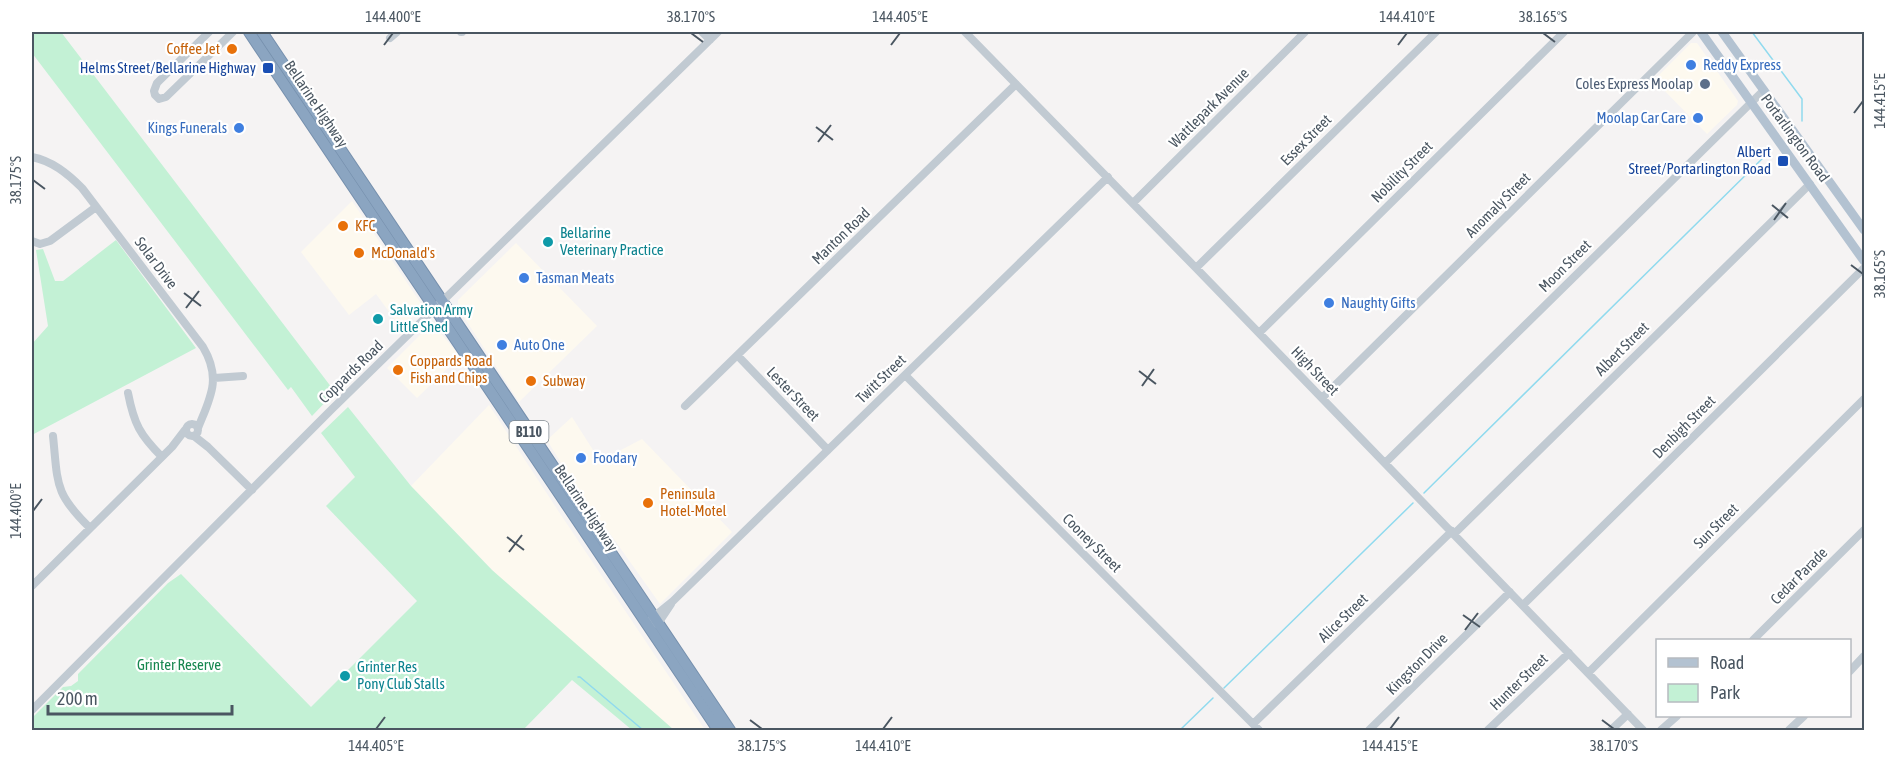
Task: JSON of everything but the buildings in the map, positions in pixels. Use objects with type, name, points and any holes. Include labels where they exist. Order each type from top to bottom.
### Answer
[{"type":"highway","name":"Bellarine Highway","points":[[258,33],[438,305],[653,622],[730,730]]},
{"type":"highway","name":"Bellarine Highway","points":[[653,622],[718,730]]},
{"type":"main road","name":"Portarlington Road","points":[[1701,32],[1864,261]]},
{"type":"main road","name":"Portarlington Road","points":[[1722,32],[1864,230]]},
{"type":"street","points":[[209,32],[157,83],[154,91],[159,99],[166,98],[232,32]]},
{"type":"street","points":[[390,38],[397,32]]},
{"type":"street","points":[[702,32],[710,40]]},
{"type":"street","name":"Coppards Road","points":[[32,710],[438,305],[718,32]]},
{"type":"street","name":"High Street","points":[[965,32],[1643,730]]},
{"type":"street","name":"Wattlepark Avenue","points":[[1133,203],[1305,32]]},
{"type":"street","name":"Essex Street","points":[[1196,268],[1436,32]]},
{"type":"street","name":"Nobility Street","points":[[1259,333],[1564,32]]},
{"type":"street","name":"Anomaly Street","points":[[1322,398],[1693,32]]},
{"type":"street","name":"Manton Road","points":[[685,406],[1016,84]]},
{"type":"street","name":"Moon Street","points":[[1385,463],[1764,90]]},
{"type":"street","name":"Solar Drive","points":[[32,157],[47,161],[66,172],[81,188],[203,347],[211,364],[214,378]]},
{"type":"street","name":"Twitt Street","points":[[653,622],[1108,177]]},
{"type":"street","name":"Albert Street","points":[[1453,533],[1810,184]]},
{"type":"street","points":[[32,241],[40,244],[50,241],[96,207]]},
{"type":"street","name":"Denbigh Street","points":[[1523,605],[1864,268]]},
{"type":"street","name":"Lester Street","points":[[738,356],[828,450]]},
{"type":"street","name":"Cooney Street","points":[[905,375],[1259,730]]},
{"type":"street","points":[[32,586],[172,447],[193,431],[212,394],[214,378],[243,376]]},
{"type":"street","points":[[128,393],[138,428],[162,457]]},
{"type":"street","name":"Sun Street","points":[[1588,673],[1864,399]]},
{"type":"street","points":[[193,431],[252,490]]},
{"type":"street","points":[[53,436],[56,475],[62,494],[67,503],[90,528]]},
{"type":"street","name":"Cedar Parade","points":[[1754,639],[1864,530]]},
{"type":"street","name":"Alice Street","points":[[1253,724],[1453,533]]},
{"type":"street","name":"Kingston Drive","points":[[1369,730],[1510,592]]},
{"type":"street","name":"Hunter Street","points":[[1488,730],[1569,653]]},
{"type":"street","points":[[1851,670],[1864,656]]},
{"type":"street","points":[[1611,730],[1628,714]]},
{"type":"street","points":[[1661,730],[1676,717]]},
{"type":"street","points":[[1789,730],[1803,717]]},
{"type":"shaded area","points":[[1691,43],[1697,43],[1738,101],[1737,105],[1707,134],[1654,80]]},
{"type":"shaded area","points":[[352,201],[420,302],[421,309],[401,328],[376,294],[349,315],[301,252]]},
{"type":"shaded area","points":[[516,243],[597,326],[519,402],[458,308],[458,300]]},
{"type":"shaded area","points":[[432,323],[460,356],[417,398],[387,368]]},
{"type":"shaded area","points":[[489,405],[705,730],[674,730],[506,584],[411,486]]},
{"type":"shaded area","points":[[572,417],[600,461],[642,439],[732,532],[660,604],[569,476],[547,440]]},
{"type":"green space","points":[[32,32],[61,32],[335,392],[312,416],[291,387],[288,390],[32,53]]},
{"type":"green space","points":[[116,240],[196,348],[32,435],[32,344],[48,326],[36,250],[43,249],[55,281],[63,281]]},
{"type":"green space","name":"Grinter Reserve","points":[[348,407],[411,486],[492,570],[674,730],[632,730],[572,680],[523,730],[32,730],[32,718],[63,687],[71,686],[78,681],[78,674],[168,583],[181,574],[311,707],[417,601],[326,506],[355,477],[321,433]]},
{"type":"waterway","points":[[1752,32],[1802,99],[1802,121]]},
{"type":"waterway","points":[[1424,493],[1771,150]]},
{"type":"waterway","points":[[1224,688],[1413,503]]},
{"type":"waterway","points":[[578,677],[643,730]]},
{"type":"waterway","points":[[1180,730],[1213,698]]},
{"type":"place","name":"Coffee Jet","points":[[232,49]]},
{"type":"place","name":"Reddy Express","points":[[1691,65]]},
{"type":"place","name":"Helms Street/Bellarine Highway","points":[[268,68]]},
{"type":"place","name":"Coles Express Moolap","points":[[1705,84]]},
{"type":"place","name":"Moolap Car Care","points":[[1698,118]]},
{"type":"place","name":"Kings Funerals","points":[[239,128]]},
{"type":"place","name":"Albert Street/Portarlington Road","points":[[1783,161]]},
{"type":"place","name":"KFC","points":[[343,226]]},
{"type":"place","name":"Bellarine Veterinary Practice","points":[[548,242]]},
{"type":"place","name":"McDonald's","points":[[359,253]]},
{"type":"place","name":"Tasman Meats","points":[[524,278]]},
{"type":"place","name":"Naughty Gifts","points":[[1329,303]]},
{"type":"place","name":"Salvation Army Little Shed","points":[[378,319]]},
{"type":"place","name":"Auto One","points":[[502,345]]},
{"type":"place","name":"Coppards Road Fish and Chips","points":[[398,370]]},
{"type":"place","name":"Subway","points":[[531,381]]},
{"type":"place","name":"Foodary","points":[[581,458]]},
{"type":"place","name":"Peninsula Hotel-Motel","points":[[648,503]]},
{"type":"place","name":"Grinter Res Pony Club Stalls","points":[[345,676]]}]
